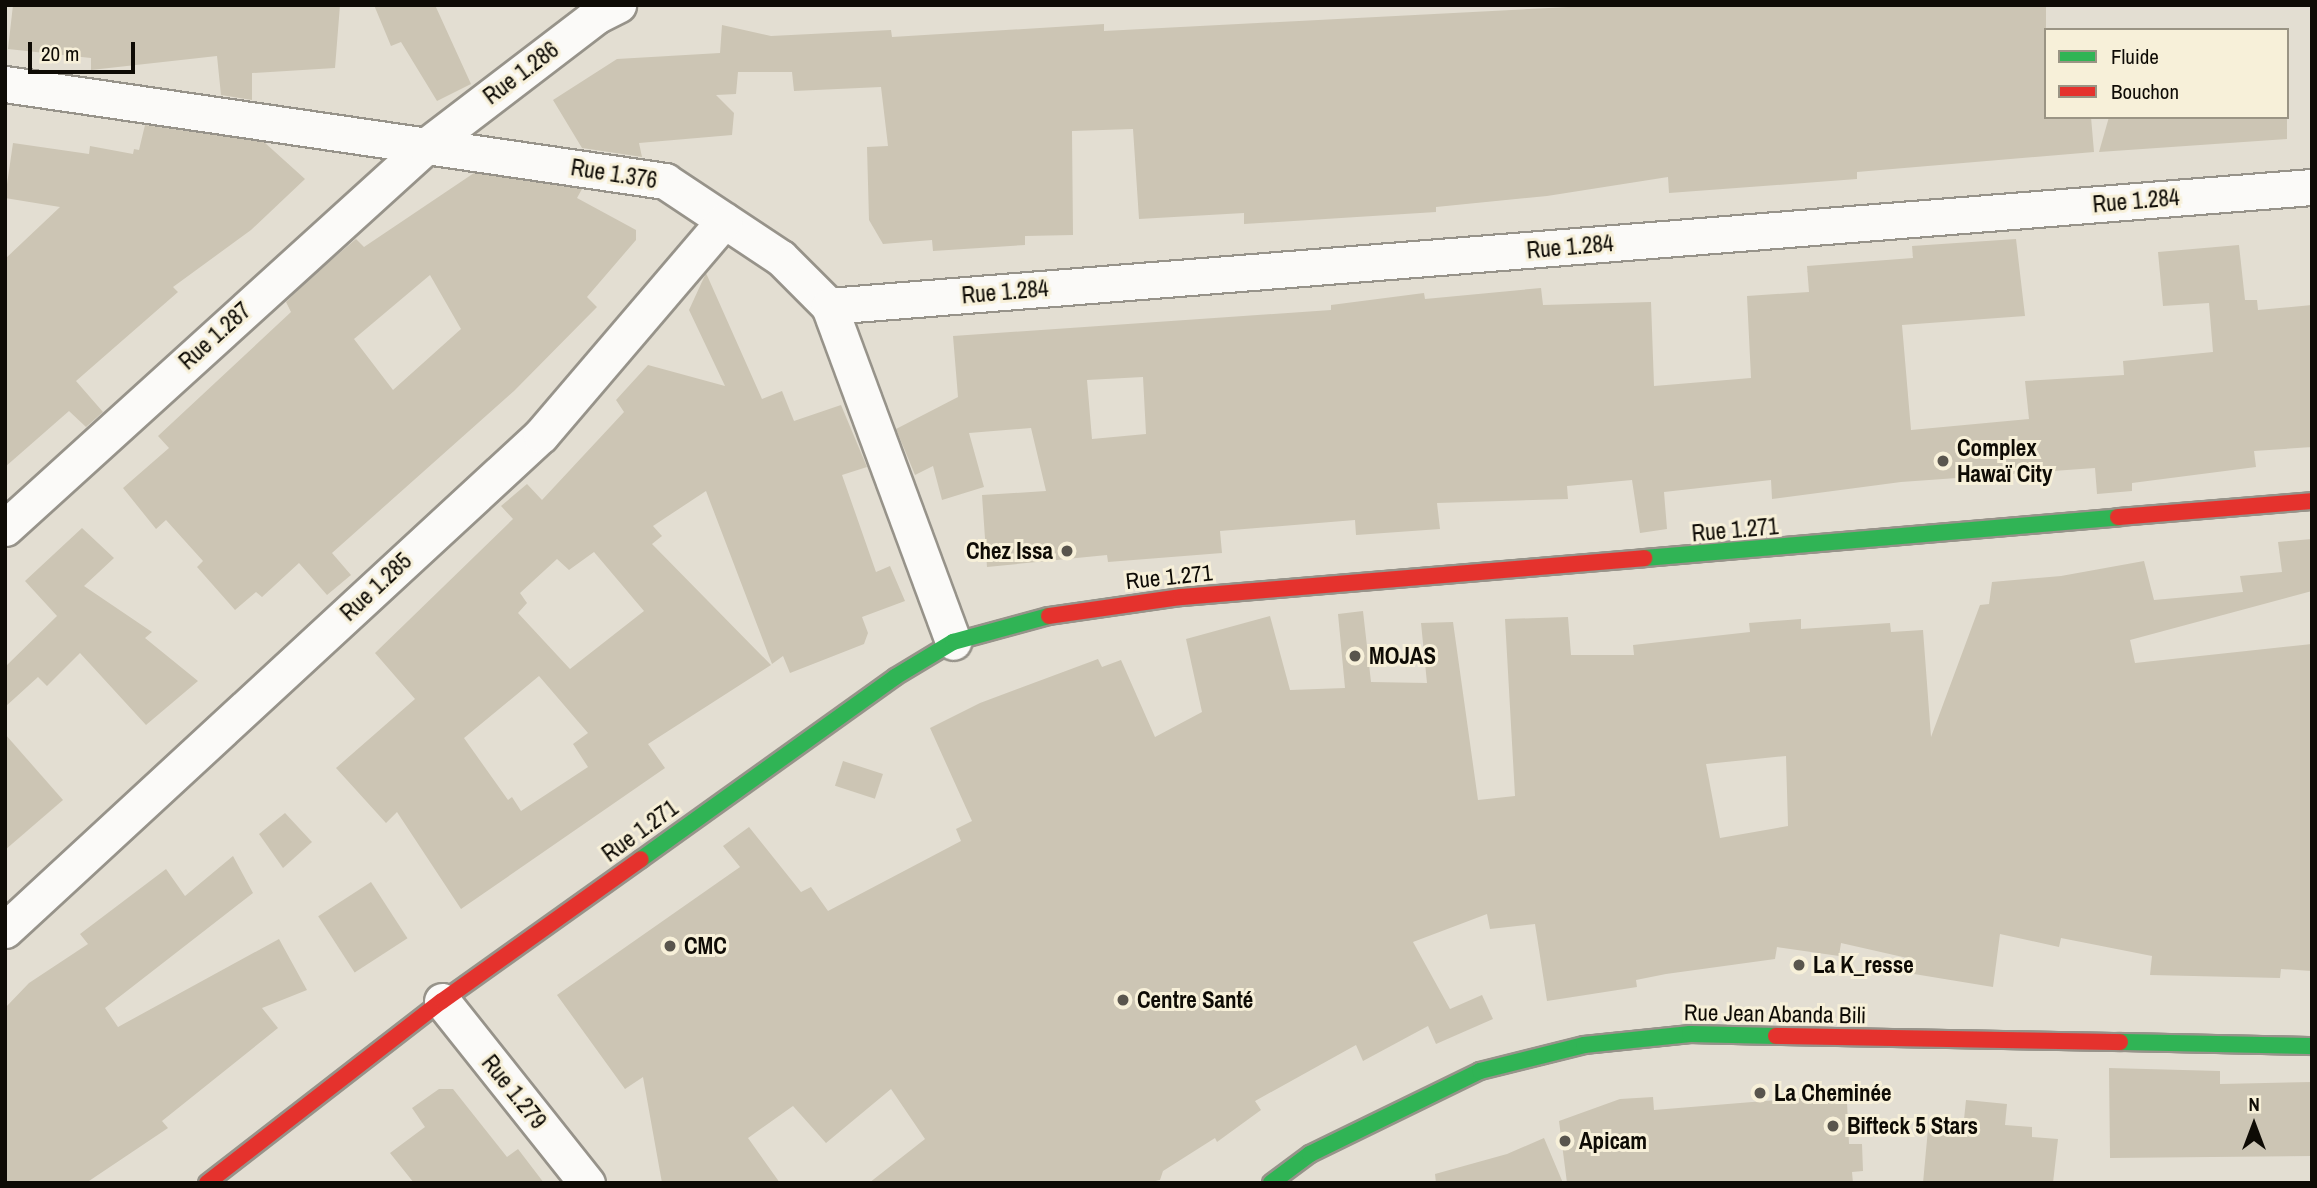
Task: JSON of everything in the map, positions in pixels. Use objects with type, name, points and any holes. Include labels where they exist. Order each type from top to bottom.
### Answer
[{"type":"street","name":"Rue 1.286","points":[[426,146],[596,16],[618,5]]},
{"type":"street","name":"Rue 1.376","points":[[5,84],[665,181],[781,258],[829,306],[953,642]]},
{"type":"street","name":"Rue 1.287","points":[[5,527],[426,146]]},
{"type":"street","name":"Rue 1.284","points":[[829,306],[2312,187]]},
{"type":"street","name":"Rue 1.285","points":[[5,930],[541,435],[724,221]]},
{"type":"street","name":"Rue 1.271","points":[[207,1183],[442,1001],[895,677],[953,642],[1062,613],[1181,597],[2312,501]]},
{"type":"street","name":"Rue 1.279","points":[[442,1001],[587,1183]]},
{"type":"street","name":"Rue Jean Abanda Bili","points":[[1271,1183],[1310,1154],[1480,1071],[1584,1045],[1690,1034],[2312,1046]]},
{"type":"building","points":[[13,5],[340,5],[335,68],[252,73],[252,100],[221,95],[217,56],[91,70],[91,58],[8,49]]},
{"type":"building","points":[[374,5],[435,5],[471,84],[437,101],[401,42],[391,46]]},
{"type":"building","points":[[1608,5],[2046,5],[2044,119],[2091,119],[2094,152],[1857,172],[1857,179],[1669,193],[1668,177],[1547,196],[1436,207],[1436,212],[1244,224],[1244,213],[1139,219],[1133,129],[1072,131],[1073,235],[1025,236],[1025,245],[933,251],[932,240],[883,244],[869,220],[867,147],[888,146],[881,87],[794,91],[792,72],[738,72],[736,94],[716,95],[734,113],[732,135],[639,143],[642,157],[582,148],[553,100],[617,59],[720,53],[722,25],[771,36],[891,30],[892,37],[1104,24],[1104,31]]},
{"type":"building","points":[[2108,119],[2287,119],[2287,139],[2099,152]]},
{"type":"building","points":[[145,125],[264,142],[305,179],[251,230],[173,287],[178,292],[76,381],[103,412],[86,427],[69,411],[5,467],[5,259],[60,207],[5,198],[13,143],[89,154],[90,146],[133,154],[134,149],[139,150]]},
{"type":"building","points":[[474,173],[582,189],[577,198],[636,230],[636,240],[587,297],[597,307],[514,391],[332,553],[351,575],[327,595],[299,563],[262,597],[256,592],[235,610],[197,567],[203,561],[166,520],[156,529],[123,488],[169,448],[158,436],[291,312],[286,302],[310,278],[356,239],[364,247]],"holes":[[[430,275],[461,329],[393,390],[354,339]]]},
{"type":"building","points":[[2016,239],[2025,316],[1902,325],[1911,430],[2029,419],[2025,381],[2124,375],[2123,361],[2213,352],[2209,303],[2163,306],[2158,252],[2239,245],[2245,300],[2257,300],[2258,310],[2312,305],[2312,447],[2254,451],[2256,467],[2132,483],[2132,491],[2097,494],[2095,468],[1901,482],[1772,499],[1771,480],[1664,492],[1667,529],[1640,533],[1632,480],[1567,486],[1568,499],[1437,503],[1440,529],[1356,535],[1355,520],[1220,531],[1222,553],[1108,562],[1107,555],[987,567],[982,495],[1046,491],[1031,428],[969,433],[984,487],[942,500],[933,466],[915,475],[896,429],[958,397],[953,336],[1331,310],[1331,305],[1424,293],[1425,299],[1541,288],[1543,305],[1651,302],[1654,386],[1751,378],[1747,296],[1809,292],[1807,266],[1913,258],[1912,246]],"holes":[[[1143,377],[1146,434],[1092,439],[1087,380]]]},
{"type":"building","points":[[706,273],[762,399],[782,391],[794,421],[841,405],[867,467],[842,475],[876,572],[890,566],[905,601],[862,617],[868,633],[864,644],[790,673],[783,656],[772,664],[706,491],[653,526],[662,536],[652,544],[771,665],[648,744],[665,768],[461,909],[397,812],[386,823],[336,768],[415,699],[375,653],[513,519],[501,506],[527,484],[542,500],[624,412],[616,400],[648,365],[725,386],[689,310]],"holes":[[[594,552],[644,611],[570,669],[518,613],[527,603],[520,593],[557,559],[569,570]],[[539,676],[588,733],[573,744],[588,767],[521,811],[512,797],[508,800],[464,738]]]},
{"type":"building","points":[[82,528],[114,558],[84,586],[152,632],[145,638],[198,681],[146,725],[80,653],[47,686],[38,677],[5,707],[5,667],[57,616],[25,581]]},
{"type":"building","points":[[2312,539],[2312,591],[2130,640],[2135,663],[2312,644],[2312,971],[2281,969],[2280,978],[2150,975],[2152,956],[2061,938],[2059,947],[2000,934],[1993,987],[1914,974],[1916,960],[1841,943],[1839,956],[1777,947],[1775,959],[1666,974],[1636,980],[1637,987],[1547,1001],[1535,924],[1490,929],[1487,914],[1413,942],[1450,1009],[1482,995],[1493,1019],[1436,1044],[1428,1026],[1363,1061],[1356,1045],[1255,1101],[1261,1110],[1217,1142],[1215,1138],[1163,1171],[1160,1180],[1146,1183],[869,1183],[925,1139],[891,1089],[826,1143],[793,1106],[748,1138],[780,1183],[662,1183],[643,1077],[625,1089],[557,995],[740,867],[723,846],[749,827],[801,892],[811,887],[828,911],[961,841],[956,829],[972,821],[930,728],[980,703],[1098,659],[1102,667],[1121,660],[1155,737],[1202,712],[1186,639],[1270,616],[1290,690],[1345,688],[1338,614],[1363,611],[1371,682],[1427,683],[1421,623],[1453,622],[1478,800],[1515,796],[1505,619],[1568,617],[1571,655],[1634,655],[1633,645],[1750,632],[1749,623],[1801,619],[1801,629],[1890,623],[1891,632],[1923,630],[1931,737],[1980,605],[1989,604],[1992,582],[2061,576],[2144,561],[2154,600],[2243,592],[2240,576],[2282,572],[2278,542]],"holes":[[[1786,756],[1788,826],[1720,838],[1706,764]]]},
{"type":"building","points":[[5,734],[63,800],[5,850]]},
{"type":"building","points":[[843,761],[883,774],[875,799],[835,786]]},
{"type":"building","points":[[285,813],[312,842],[283,868],[259,834]]},
{"type":"building","points":[[233,856],[253,893],[105,1008],[118,1027],[279,939],[307,990],[262,1008],[278,1028],[162,1121],[168,1128],[86,1183],[5,1183],[5,1008],[29,983],[88,944],[80,934],[166,869],[185,896]]},
{"type":"building","points":[[371,882],[407,938],[355,973],[318,916]]},
{"type":"building","points":[[2109,1068],[2220,1071],[2220,1084],[2312,1082],[2312,1156],[2110,1158]]},
{"type":"building","points":[[439,1089],[453,1089],[507,1157],[518,1149],[544,1183],[414,1183],[390,1153],[425,1127],[412,1108]]},
{"type":"building","points":[[1653,1097],[1654,1110],[1812,1097],[1812,1103],[1847,1102],[1849,1144],[1862,1144],[1863,1171],[1852,1172],[1853,1183],[1567,1183],[1559,1121],[1620,1099]]},
{"type":"building","points":[[1966,1100],[2007,1104],[2005,1125],[2032,1127],[2032,1137],[2058,1139],[2053,1183],[1923,1183],[1928,1129],[1963,1129]]},
{"type":"building","points":[[1544,1138],[1563,1183],[1436,1183],[1435,1174],[1507,1154]]},
{"type":"traffic: fast","points":[[1644,558],[2118,517]]},
{"type":"traffic: fast","points":[[641,859],[895,677],[953,642],[1049,616]]},
{"type":"traffic: fast","points":[[1271,1183],[1310,1154],[1480,1071],[1584,1045],[1690,1034],[1776,1036]]},
{"type":"traffic: fast","points":[[2120,1042],[2312,1046]]},
{"type":"traffic: jam","points":[[2118,517],[2312,501]]},
{"type":"traffic: jam","points":[[1049,616],[1181,597],[1644,558]]},
{"type":"traffic: jam","points":[[207,1183],[442,1001],[641,859]]},
{"type":"traffic: jam","points":[[1776,1036],[2120,1042]]},
{"type":"place","name":"Complex Hawaï City","points":[[1943,461]]},
{"type":"place","name":"Chez Issa","points":[[1067,551]]},
{"type":"place","name":"MOJAS","points":[[1355,656]]},
{"type":"place","name":"CMC","points":[[670,946]]},
{"type":"place","name":"La K_resse","points":[[1799,965]]},
{"type":"place","name":"Centre Santé","points":[[1123,1000]]},
{"type":"place","name":"La Cheminée","points":[[1760,1093]]},
{"type":"place","name":"Bifteck 5 Stars","points":[[1833,1126]]},
{"type":"place","name":"Apicam","points":[[1565,1141]]}]
